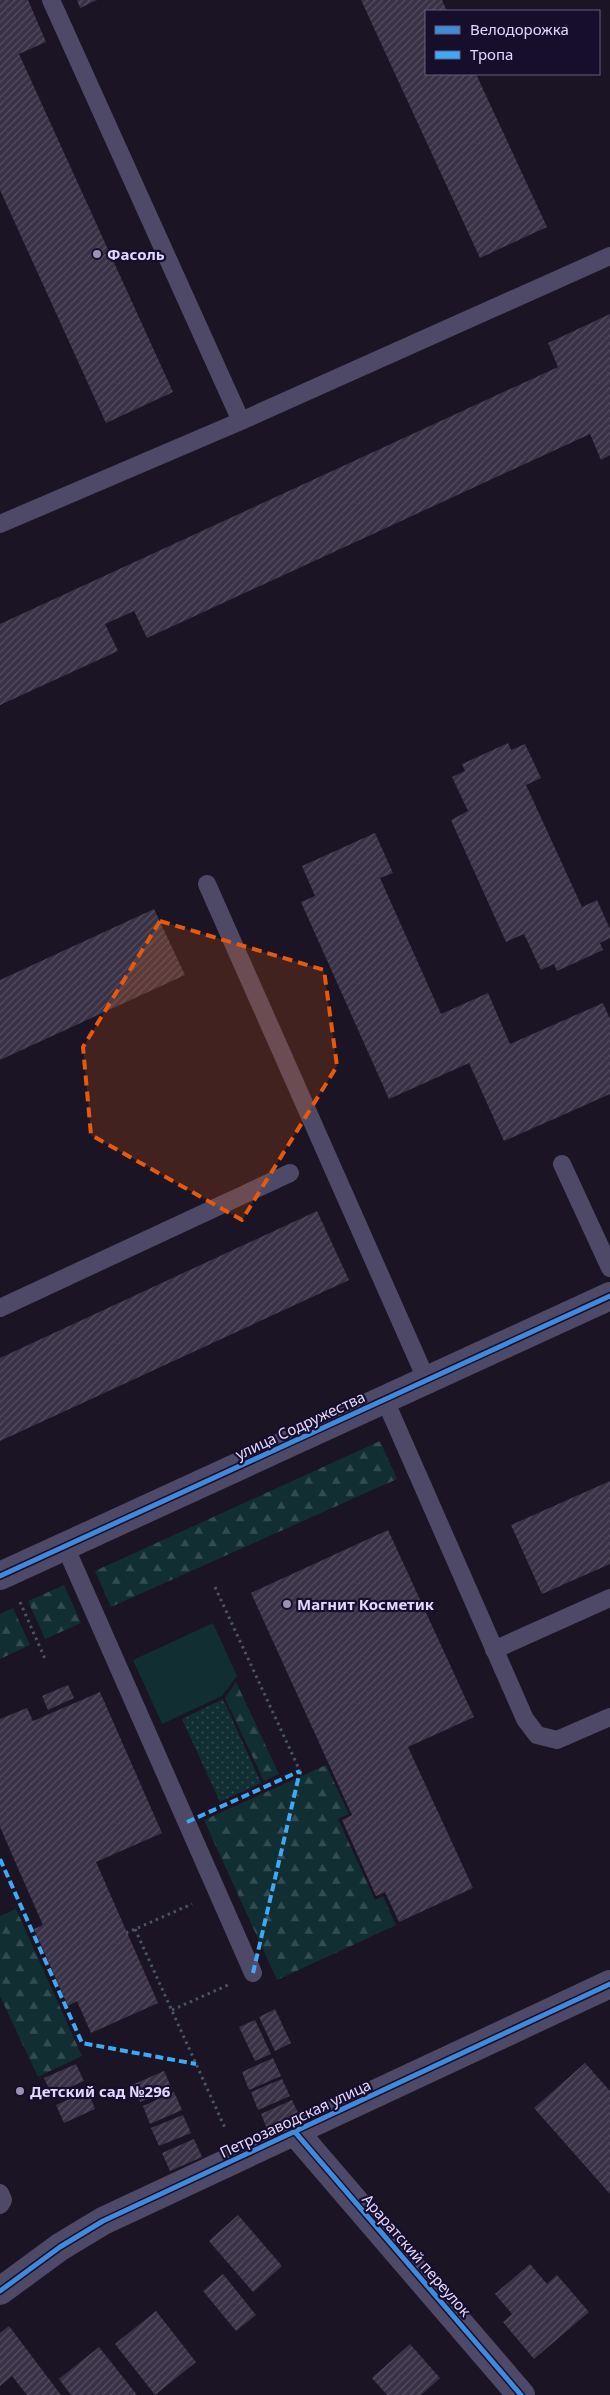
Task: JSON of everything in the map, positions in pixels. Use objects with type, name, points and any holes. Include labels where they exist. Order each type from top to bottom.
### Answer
[{"type":"street","name":"улица Содружества","points":[[4,1574],[610,1296]]},
{"type":"street","name":"Петрозаводская улица","points":[[0,2291],[60,2247],[103,2221],[610,1984]]},
{"type":"street","name":"Араратский переулок","points":[[295,2132],[521,2395]]},
{"type":"lane","points":[[51,0],[241,421]]},
{"type":"lane","points":[[0,524],[241,421],[610,256]]},
{"type":"lane","points":[[207,884],[427,1380]]},
{"type":"lane","points":[[562,1164],[610,1268]]},
{"type":"lane","points":[[0,1308],[290,1173]]},
{"type":"lane","points":[[384,1400],[525,1719],[537,1735],[557,1740],[610,1716]]},
{"type":"lane","points":[[65,1546],[253,1973]]},
{"type":"lane","points":[[494,1650],[610,1598]]},
{"type":"lane","points":[[0,2193],[3,2200],[0,2204]]},
{"type":"path","points":[[4,1574],[46,1661]]},
{"type":"path","points":[[215,1587],[300,1771]]},
{"type":"path","points":[[126,1933],[218,1892]]},
{"type":"path","points":[[136,1929],[239,2158]]},
{"type":"path","points":[[172,2010],[253,1973]]},
{"type":"highlighted area","points":[[160,921],[324,970],[337,1066],[242,1220],[91,1135],[83,1047]]},
{"type":"green space","points":[[380,1441],[397,1479],[111,1607],[95,1571]]},
{"type":"green space","points":[[64,1585],[81,1623],[45,1639],[28,1601]]},
{"type":"green space","points":[[13,1608],[30,1645],[0,1659],[0,1614]]},
{"type":"green space","points":[[213,1623],[237,1676],[222,1696],[162,1724],[133,1660]]},
{"type":"green space","points":[[236,1682],[279,1774],[264,1781],[225,1698]]},
{"type":"green space","points":[[223,1699],[261,1783],[220,1802],[182,1719]]},
{"type":"green space","points":[[326,1765],[349,1814],[338,1819],[375,1900],[383,1896],[396,1925],[277,1980],[204,1820]]},
{"type":"green space","points":[[16,1909],[82,2056],[38,2077],[0,1996],[0,1916]]},
{"type":"building","points":[[0,0],[28,0],[46,42],[19,54],[173,392],[106,423],[0,190]]},
{"type":"building","points":[[77,0],[97,0],[80,8]]},
{"type":"building","points":[[361,0],[442,0],[447,10],[425,10],[425,75],[476,75],[547,227],[480,258]]},
{"type":"building","points":[[610,314],[610,455],[601,460],[590,434],[147,638],[134,611],[105,624],[118,651],[0,705],[0,624],[558,367],[548,343]]},
{"type":"building","points":[[508,743],[511,750],[525,744],[541,778],[526,785],[582,907],[597,900],[610,929],[610,938],[600,943],[603,950],[557,971],[554,964],[541,970],[524,934],[506,942],[451,820],[468,811],[452,777],[465,771],[462,764]]},
{"type":"building","points":[[375,833],[393,873],[380,878],[441,1014],[488,993],[510,1044],[603,1003],[610,1019],[610,1094],[504,1141],[469,1063],[389,1099],[301,902],[315,896],[302,866]]},
{"type":"building","points":[[154,909],[185,975],[0,1060],[0,980]]},
{"type":"building","points":[[317,1211],[349,1280],[0,1441],[0,1358]]},
{"type":"building","points":[[610,1481],[610,1564],[542,1594],[511,1525]]},
{"type":"building","points":[[388,1530],[474,1717],[408,1747],[473,1888],[399,1922],[385,1892],[376,1896],[342,1820],[352,1815],[251,1593]]},
{"type":"building","points":[[68,1685],[74,1698],[48,1710],[42,1696]]},
{"type":"building","points":[[100,1692],[162,1833],[96,1862],[158,2003],[91,2033],[77,2001],[68,2006],[34,1929],[43,1925],[0,1827],[0,1719],[27,1708],[33,1721]]},
{"type":"building","points":[[275,2009],[291,2043],[275,2051],[259,2017]]},
{"type":"building","points":[[255,2020],[271,2054],[255,2061],[239,2027]]},
{"type":"building","points":[[273,2058],[281,2076],[249,2090],[242,2072]]},
{"type":"building","points":[[585,2063],[610,2091],[610,2194],[534,2108]]},
{"type":"building","points":[[76,2064],[84,2081],[52,2095],[44,2078]]},
{"type":"building","points":[[164,2071],[172,2089],[140,2102],[132,2085]]},
{"type":"building","points":[[282,2079],[290,2096],[258,2110],[251,2092]]},
{"type":"building","points":[[88,2091],[95,2109],[64,2123],[56,2105]]},
{"type":"building","points":[[174,2092],[182,2110],[150,2124],[143,2106]]},
{"type":"building","points":[[292,2100],[300,2117],[268,2131],[261,2114]]},
{"type":"building","points":[[183,2115],[191,2133],[159,2146],[151,2128]]},
{"type":"building","points":[[194,2139],[202,2157],[170,2171],[162,2153]]},
{"type":"building","points":[[238,2215],[282,2266],[253,2292],[209,2241]]},
{"type":"building","points":[[530,2264],[547,2284],[557,2275],[589,2312],[534,2359],[503,2322],[512,2314],[495,2294]]},
{"type":"building","points":[[223,2274],[256,2315],[236,2331],[203,2291]]},
{"type":"building","points":[[156,2311],[196,2362],[155,2395],[115,2344]]},
{"type":"building","points":[[9,2326],[61,2395],[27,2395],[12,2376],[0,2386],[0,2333]]},
{"type":"building","points":[[410,2344],[440,2378],[421,2395],[387,2395],[372,2378]]},
{"type":"building","points":[[99,2347],[137,2395],[71,2395],[59,2379]]},
{"type":"marked path","points":[[187,1822],[300,1771]]},
{"type":"marked path","points":[[253,1973],[300,1771]]},
{"type":"marked path","points":[[0,1859],[82,2043],[196,2064]]},
{"type":"cycle path","points":[[0,1576],[610,1296]]},
{"type":"cycle path","points":[[0,2291],[60,2247],[103,2221],[610,1984]]},
{"type":"cycle path","points":[[295,2132],[521,2395]]},
{"type":"place","name":"Фасоль","points":[[97,254]]},
{"type":"place","name":"Магнит Косметик","points":[[287,1604]]},
{"type":"place","name":"Детский сад №296","points":[[20,2091]]}]
